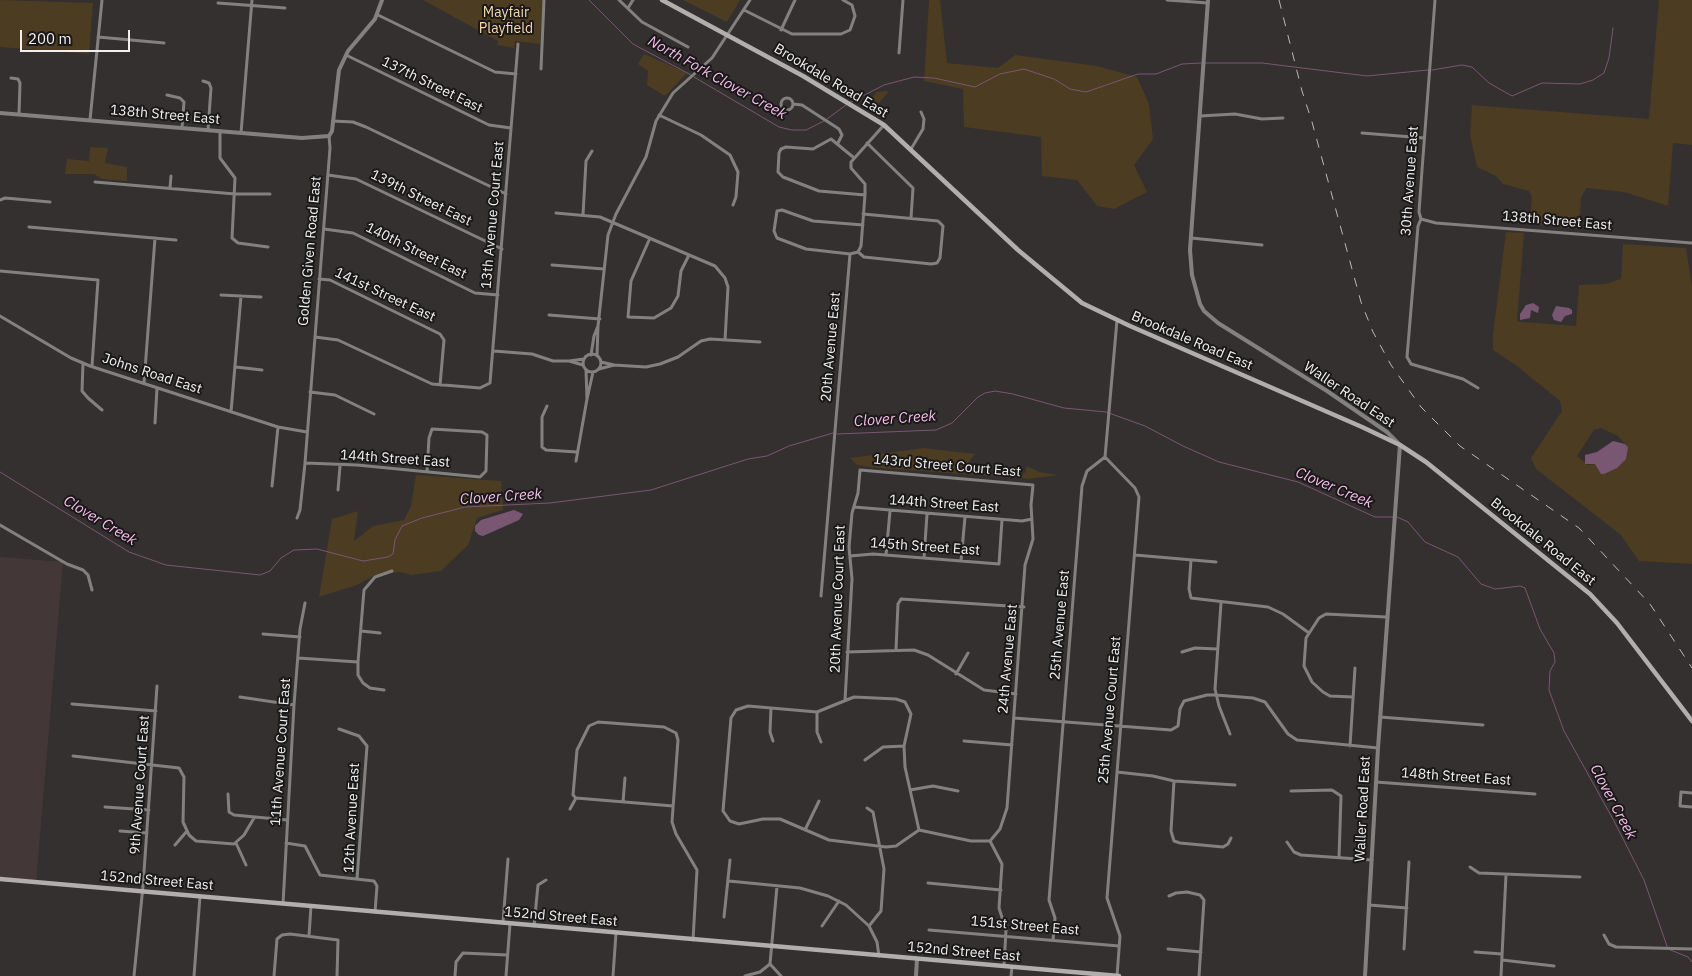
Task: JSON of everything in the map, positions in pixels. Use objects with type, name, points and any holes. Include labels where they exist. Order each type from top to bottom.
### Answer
[{"type":"main road","name":"Brookdale Road East","points":[[662,0],[803,76],[884,125],[1046,275],[1082,303],[1400,444],[1433,468],[1590,594],[1617,623],[1692,721]]},
{"type":"main road","name":"152nd Street East","points":[[0,879],[1004,966],[1063,974],[1118,976]]},
{"type":"street","points":[[90,120],[102,0]]},
{"type":"street","points":[[241,133],[252,0]]},
{"type":"street","name":"Golden Given Road East","points":[[297,518],[300,510],[305,463],[328,175],[329,136],[336,79],[346,56],[378,14],[382,0]]},
{"type":"street","points":[[541,69],[544,0]]},
{"type":"street","points":[[619,0],[642,22],[688,47]]},
{"type":"street","points":[[628,9],[633,0]]},
{"type":"street","points":[[590,355],[600,319],[606,241],[612,222],[646,157],[659,115],[673,93],[712,58],[729,35],[750,0]]},
{"type":"street","points":[[781,30],[796,0]]},
{"type":"street","points":[[744,10],[781,30],[796,35],[846,34],[854,25],[856,16],[852,5],[843,0]]},
{"type":"street","points":[[899,54],[903,0]]},
{"type":"street","points":[[1167,0],[1208,2]]},
{"type":"street","name":"30th Avenue East","points":[[1435,0],[1419,212],[1421,219],[1418,226],[1407,357],[1409,363],[1433,372],[1463,379],[1478,388]]},
{"type":"street","name":"Waller Road East","points":[[1208,2],[1191,238],[1192,275],[1198,299],[1206,314],[1271,358],[1347,405],[1387,432],[1400,444],[1386,617],[1365,976]]},
{"type":"street","points":[[218,3],[285,8]]},
{"type":"street","points":[[378,14],[495,72],[516,74]]},
{"type":"street","points":[[98,37],[164,43]]},
{"type":"street","name":"13th Avenue Court East","points":[[440,385],[487,387],[491,381],[518,44]]},
{"type":"street","name":"137th Street East","points":[[346,56],[489,125],[511,128]]},
{"type":"street","points":[[11,78],[20,81],[19,114]]},
{"type":"street","points":[[203,82],[209,83],[211,88],[208,130]]},
{"type":"street","points":[[167,95],[182,99],[184,102],[182,128]]},
{"type":"street","points":[[794,104],[792,108],[786,111],[780,103],[784,98],[789,98],[794,104],[802,106],[839,129],[842,135],[838,143]]},
{"type":"street","points":[[911,149],[923,129],[924,119],[921,112]]},
{"type":"street","name":"138th Street East","points":[[0,113],[302,138],[329,136]]},
{"type":"street","points":[[1200,116],[1235,114],[1262,119],[1283,118]]},
{"type":"street","points":[[659,115],[701,135],[730,155],[738,172],[736,197],[733,205]]},
{"type":"street","points":[[332,121],[354,122],[366,127],[506,194]]},
{"type":"street","points":[[858,252],[863,225],[865,182],[851,166],[853,157],[884,125]]},
{"type":"street","points":[[220,131],[220,158],[234,175],[235,194],[231,236],[235,242],[268,247]]},
{"type":"street","points":[[1362,133],[1424,138]]},
{"type":"street","points":[[853,157],[838,143],[830,139],[813,149],[786,147],[781,149],[778,157],[779,174],[819,191],[865,195]]},
{"type":"street","points":[[867,144],[913,188],[911,218]]},
{"type":"street","points":[[583,215],[586,161],[592,150]]},
{"type":"street","name":"139th Street East","points":[[328,175],[356,178],[502,248]]},
{"type":"street","points":[[170,188],[171,176]]},
{"type":"street","points":[[95,182],[235,194],[270,194]]},
{"type":"street","points":[[0,200],[50,202]]},
{"type":"street","points":[[858,252],[850,254],[806,249],[777,238],[774,232],[777,211],[785,210],[814,221],[863,225]]},
{"type":"street","points":[[556,213],[600,217],[715,266],[727,283],[729,294],[725,340]]},
{"type":"street","points":[[858,252],[864,257],[937,263],[940,258],[943,226],[936,220],[864,214]]},
{"type":"street","name":"138th Street East","points":[[1421,219],[1436,223],[1692,243]]},
{"type":"street","points":[[29,227],[176,240]]},
{"type":"street","name":"140th Street East","points":[[324,228],[353,233],[475,293],[498,295]]},
{"type":"street","points":[[144,384],[155,238]]},
{"type":"street","points":[[650,238],[631,281],[628,317],[654,318],[671,308],[678,296],[681,271],[689,255]]},
{"type":"street","points":[[1191,238],[1262,245]]},
{"type":"street","name":"20th Avenue East","points":[[821,596],[850,254]]},
{"type":"street","points":[[552,266],[604,269]]},
{"type":"street","points":[[0,271],[98,280],[92,366]]},
{"type":"street","name":"141st Street East","points":[[320,279],[330,280],[440,334],[444,340],[440,385]]},
{"type":"street","points":[[221,295],[261,296]]},
{"type":"street","points":[[231,412],[241,296]]},
{"type":"street","points":[[549,315],[600,319]]},
{"type":"street","name":"Johns Road East","points":[[0,316],[83,363],[278,427],[307,432]]},
{"type":"street","points":[[1105,457],[1117,320]]},
{"type":"street","points":[[598,326],[597,356],[600,362],[598,369]]},
{"type":"street","points":[[315,337],[338,340],[426,382],[440,385]]},
{"type":"street","points":[[600,362],[614,365],[646,366],[660,364],[678,357],[705,340],[760,342]]},
{"type":"street","points":[[494,351],[527,353],[553,361],[569,361],[584,359],[590,355],[597,356]]},
{"type":"street","points":[[584,359],[587,399]]},
{"type":"street","points":[[569,361],[583,365]]},
{"type":"street","points":[[83,363],[82,391],[102,410]]},
{"type":"street","points":[[576,461],[593,372],[614,365]]},
{"type":"street","points":[[236,367],[262,370]]},
{"type":"street","points":[[586,370],[593,372]]},
{"type":"street","points":[[155,423],[158,388]]},
{"type":"street","points":[[310,392],[335,395],[374,414]]},
{"type":"street","points":[[547,406],[542,417],[542,447],[546,450],[577,452]]},
{"type":"street","points":[[272,486],[278,427]]},
{"type":"street","name":"144th Street East","points":[[305,463],[340,466],[356,465],[427,472],[478,477],[484,476],[486,471],[488,444],[486,434],[432,429],[429,438],[427,472]]},
{"type":"street","name":"25th Avenue Court East","points":[[1105,457],[1138,494],[1135,555],[1107,898],[1110,911],[1118,928],[1118,976]]},
{"type":"street","name":"25th Avenue East","points":[[1053,940],[1055,918],[1049,900],[1082,486],[1087,471],[1105,457]]},
{"type":"street","points":[[338,490],[340,466]]},
{"type":"street","name":"143rd Street Court East","points":[[860,470],[1033,485]]},
{"type":"street","name":"20th Avenue Court East","points":[[845,700],[852,579],[850,556],[851,522],[858,492],[860,470]]},
{"type":"street","name":"24th Avenue East","points":[[990,840],[996,835],[1002,824],[1006,808],[1024,607],[1025,565],[1033,539],[1033,485]]},
{"type":"street","name":"144th Street East","points":[[854,507],[1002,520],[1022,521],[1032,519]]},
{"type":"street","points":[[886,555],[890,511]]},
{"type":"street","points":[[924,558],[927,514]]},
{"type":"street","points":[[962,561],[965,517]]},
{"type":"street","name":"145th Street East","points":[[850,556],[886,555],[999,564],[1002,520]]},
{"type":"street","points":[[0,526],[67,564],[83,570],[88,575],[92,590]]},
{"type":"street","points":[[1135,555],[1216,562]]},
{"type":"street","points":[[1191,560],[1189,588],[1191,598],[1271,608],[1310,631]]},
{"type":"street","points":[[384,690],[370,688],[363,683],[358,675],[358,662],[366,584],[379,575],[392,571]]},
{"type":"street","points":[[896,649],[898,604],[901,599],[1024,607]]},
{"type":"street","name":"11th Avenue Court East","points":[[283,904],[294,705],[305,603]]},
{"type":"street","points":[[1221,603],[1216,695],[1230,734]]},
{"type":"street","points":[[1353,697],[1330,696],[1312,682],[1303,661],[1305,642],[1310,631],[1322,616],[1330,613],[1386,617]]},
{"type":"street","points":[[361,632],[380,633]]},
{"type":"street","points":[[263,634],[300,637]]},
{"type":"street","points":[[1182,652],[1195,648],[1217,649]]},
{"type":"street","points":[[847,652],[875,652],[896,649],[923,653],[984,690],[1016,694]]},
{"type":"street","points":[[956,674],[968,654]]},
{"type":"street","points":[[298,658],[358,662]]},
{"type":"street","points":[[1350,746],[1355,668]]},
{"type":"street","name":"9th Avenue Court East","points":[[134,976],[153,763],[157,686]]},
{"type":"street","points":[[1014,718],[1175,728],[1179,724],[1181,705],[1184,701],[1207,695],[1253,698],[1265,702],[1293,738],[1378,748]]},
{"type":"street","points":[[240,697],[294,705]]},
{"type":"street","points":[[919,830],[910,790],[904,746],[912,714],[909,707],[900,700],[861,697],[845,700],[828,710],[817,712],[771,708],[743,708],[736,710],[732,716],[723,808],[726,817],[735,823],[780,819],[828,840],[880,846],[896,846],[919,830],[974,842],[990,840],[1002,864],[999,908],[1006,924],[1004,966]]},
{"type":"street","points":[[72,704],[156,711]]},
{"type":"street","points":[[771,708],[770,732],[773,741]]},
{"type":"street","points":[[817,712],[817,732],[821,742]]},
{"type":"street","points":[[1380,717],[1482,725]]},
{"type":"street","points":[[576,798],[573,795],[577,747],[588,728],[594,723],[655,726],[673,730],[678,740],[672,826],[697,870],[693,940]]},
{"type":"street","name":"12th Avenue East","points":[[339,729],[359,736],[367,746],[357,879],[370,880],[377,884],[375,912]]},
{"type":"street","points":[[964,741],[1012,745]]},
{"type":"street","points":[[865,760],[883,747],[904,746]]},
{"type":"street","points":[[73,756],[153,763],[179,768],[184,774],[183,820],[186,831],[196,840],[227,844],[236,843],[254,818]]},
{"type":"street","points":[[1117,772],[1152,776],[1174,781],[1235,785]]},
{"type":"street","points":[[623,802],[625,778]]},
{"type":"street","points":[[1174,781],[1171,831],[1173,838],[1180,843],[1223,847],[1228,844],[1231,838]]},
{"type":"street","name":"148th Street East","points":[[1376,782],[1535,794]]},
{"type":"street","points":[[910,790],[933,786],[958,791]]},
{"type":"street","points":[[1291,791],[1332,790],[1340,794],[1343,801],[1340,858]]},
{"type":"street","points":[[1692,793],[1681,792],[1680,806],[1692,807]]},
{"type":"street","points":[[228,794],[231,814],[254,818],[287,820]]},
{"type":"street","points":[[576,798],[673,806]]},
{"type":"street","points":[[570,809],[576,798]]},
{"type":"street","points":[[805,830],[819,801]]},
{"type":"street","points":[[105,807],[149,810]]},
{"type":"street","points":[[867,808],[873,812],[884,869],[881,911],[868,926]]},
{"type":"street","points":[[120,831],[147,833]]},
{"type":"street","points":[[175,845],[186,831]]},
{"type":"street","points":[[1287,842],[1296,853],[1372,860]]},
{"type":"street","points":[[236,843],[246,865]]},
{"type":"street","points":[[286,843],[306,846],[320,875],[357,879]]},
{"type":"street","points":[[503,923],[508,859]]},
{"type":"street","points":[[724,917],[730,860]]},
{"type":"street","points":[[1404,949],[1409,862]]},
{"type":"street","points":[[1470,867],[1478,873],[1580,877]]},
{"type":"street","points":[[1501,976],[1506,875]]},
{"type":"street","points":[[534,926],[538,885],[546,880]]},
{"type":"street","points":[[728,881],[812,890],[839,901],[868,926],[877,942],[879,956]]},
{"type":"street","points":[[928,883],[1001,890]]},
{"type":"street","points":[[745,976],[760,972],[770,964],[777,886]]},
{"type":"street","points":[[1169,896],[1181,892],[1197,894],[1203,897],[1199,976]]},
{"type":"street","points":[[194,976],[200,896]]},
{"type":"street","points":[[822,926],[839,901]]},
{"type":"street","points":[[1369,905],[1407,908]]},
{"type":"street","points":[[309,936],[311,906]]},
{"type":"street","points":[[506,976],[510,924]]},
{"type":"street","name":"151st Street East","points":[[928,930],[1119,946]]},
{"type":"street","points":[[613,976],[616,933]]},
{"type":"street","points":[[274,976],[277,942],[279,936],[286,934],[339,940],[337,976]]},
{"type":"street","points":[[1604,935],[1609,944],[1616,947],[1692,949]]},
{"type":"street","points":[[1168,949],[1201,952]]},
{"type":"street","points":[[1475,952],[1502,954]]},
{"type":"street","points":[[455,976],[458,958],[465,953],[507,955]]},
{"type":"street","points":[[916,976],[917,959]]},
{"type":"street","points":[[1502,960],[1554,966]]},
{"type":"street","points":[[770,964],[781,976]]},
{"type":"street","points":[[1011,976],[1012,967]]},
{"type":"shaded area","points":[[1533,303],[1539,307],[1538,313],[1531,310],[1530,318],[1520,320],[1520,314],[1526,305]]},
{"type":"shaded area","points":[[1556,306],[1569,308],[1572,310],[1572,314],[1565,316],[1561,322],[1554,320],[1552,315]]},
{"type":"shaded area","points":[[1613,441],[1625,444],[1628,447],[1626,459],[1617,468],[1601,474],[1595,464],[1585,464],[1585,455],[1597,452]]},
{"type":"shaded area","points":[[514,510],[523,514],[519,520],[483,536],[475,531],[475,526],[481,520]]},
{"type":"shaded area","points":[[0,557],[63,562],[36,882],[0,879]]},
{"type":"green space","points":[[0,0],[93,3],[89,54],[0,47]]},
{"type":"green space","name":"Mayfair Playfield","points":[[423,0],[543,0],[540,44],[515,41],[514,48],[497,45],[498,41]]},
{"type":"green space","points":[[683,0],[740,0],[727,22]]},
{"type":"green space","points":[[929,0],[940,0],[947,63],[998,68],[1015,55],[1097,66],[1137,77],[1149,104],[1153,139],[1134,165],[1147,192],[1114,209],[1097,206],[1077,180],[1042,176],[1041,137],[964,127],[963,89],[924,81]]},
{"type":"green space","points":[[1659,0],[1692,0],[1692,145],[1673,143],[1668,206],[1624,192],[1586,188],[1581,198],[1579,229],[1530,224],[1532,197],[1529,191],[1503,184],[1496,176],[1477,167],[1470,135],[1472,105],[1649,119]]},
{"type":"green space","points":[[644,54],[687,73],[666,95],[663,95],[647,85],[648,71],[638,64]]},
{"type":"green space","points":[[889,91],[873,110],[861,102],[872,98],[876,92]]},
{"type":"green space","points":[[90,147],[108,148],[105,163],[127,167],[127,181],[102,179],[94,174],[65,174],[67,159],[89,161]]},
{"type":"green space","points":[[1506,232],[1524,233],[1517,321],[1523,322],[1576,326],[1579,285],[1606,284],[1621,279],[1623,244],[1686,248],[1692,287],[1692,564],[1639,561],[1621,535],[1536,469],[1531,458],[1562,411],[1560,401],[1517,366],[1493,350],[1493,334]],"holes":[[[1601,428],[1618,436],[1628,447],[1599,471],[1596,464],[1588,465],[1577,456],[1594,430]]]},
{"type":"green space","points":[[924,448],[975,454],[970,460],[969,467],[974,474],[1021,475],[1025,473],[1027,466],[1039,472],[1058,475],[1029,479],[868,467],[857,465],[850,458]]},
{"type":"green space","points":[[416,475],[501,481],[503,510],[477,518],[468,545],[441,571],[412,575],[400,572],[375,575],[357,585],[319,597],[332,519],[358,511],[354,541],[373,526],[404,520],[411,506]]},
{"type":"waterway","name":"North Fork Clover Creek","points":[[589,0],[633,44],[691,75]]},
{"type":"waterway","name":"North Fork Clover Creek","points":[[1432,70],[1462,65],[1472,67],[1489,83],[1512,96],[1542,83],[1580,84],[1593,80],[1604,73],[1609,58],[1613,28]]},
{"type":"waterway","name":"North Fork Clover Creek","points":[[849,103],[884,85],[914,77],[934,78],[975,87],[1000,74],[1024,69],[1054,79],[1070,89],[1086,92],[1138,74],[1156,74],[1182,64],[1201,63]]},
{"type":"waterway","name":"North Fork Clover Creek","points":[[1205,63],[1262,63],[1367,76],[1428,70]]},
{"type":"waterway","name":"North Fork Clover Creek","points":[[694,77],[779,127],[792,130],[806,130],[824,121]]},
{"type":"waterway","name":"North Fork Clover Creek","points":[[827,119],[846,105]]},
{"type":"waterway","name":"Clover Creek","points":[[837,434],[936,430],[952,423],[978,397],[995,391],[1064,408],[1106,412],[1145,426],[1219,462],[1298,482],[1375,517],[1393,517]]},
{"type":"waterway","name":"Clover Creek","points":[[0,472],[129,552],[166,565],[260,575],[270,571],[281,558],[294,550],[317,549],[363,561],[388,557],[393,554],[395,540],[402,526],[422,518],[465,507],[550,503],[651,490],[748,459],[767,456],[789,446],[833,433]]},
{"type":"waterway","name":"Clover Creek","points":[[1397,517],[1408,522],[1425,542],[1458,557],[1481,584],[1495,589],[1520,586],[1525,588],[1540,629],[1554,653],[1555,662],[1550,671],[1549,690],[1564,731],[1644,880],[1668,949],[1688,957],[1692,962]]},
{"type":"railway","points":[[1279,0],[1302,91],[1361,302],[1373,332],[1391,365],[1421,407],[1460,446],[1579,528],[1650,604],[1692,668]]}]
